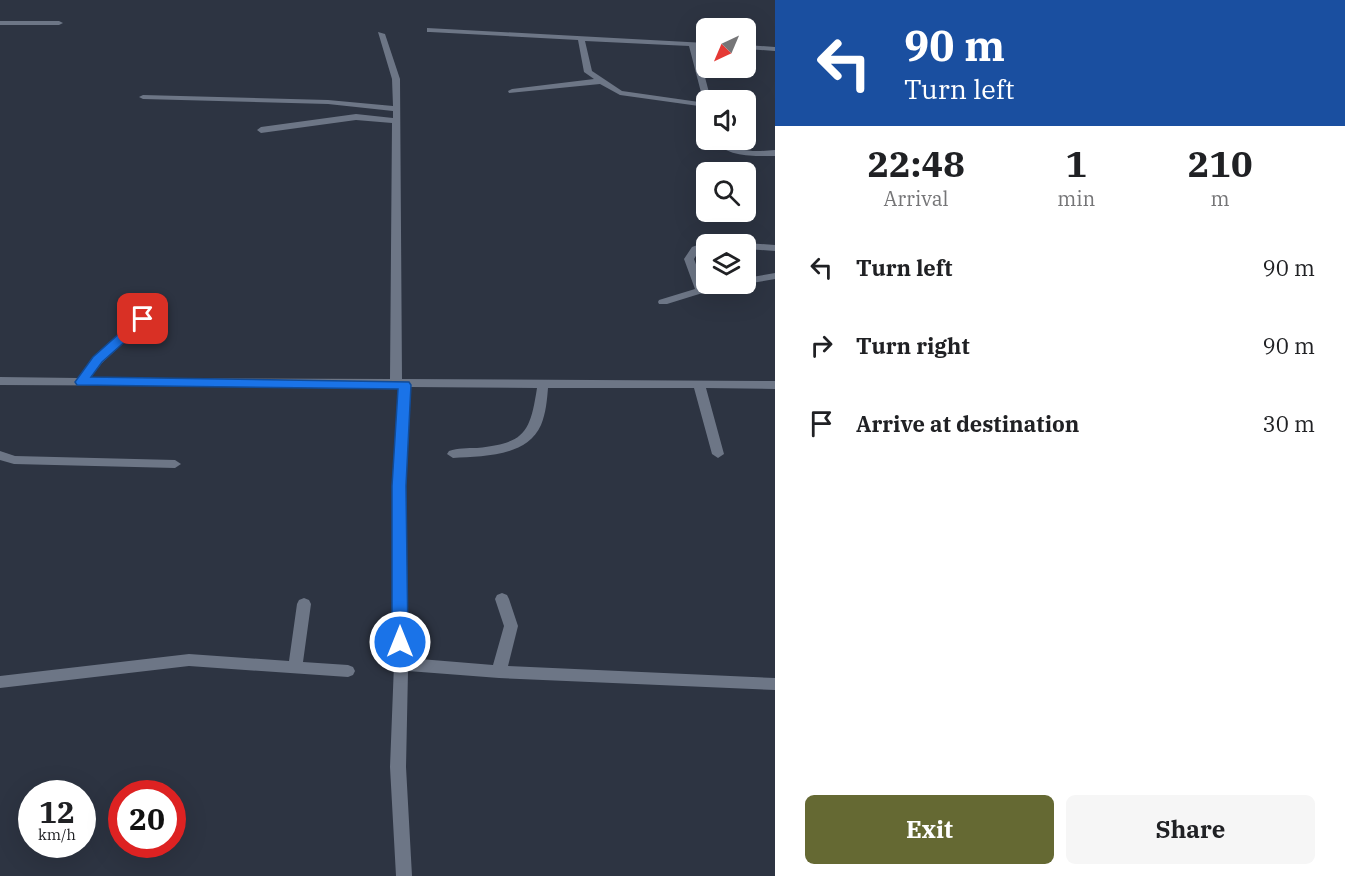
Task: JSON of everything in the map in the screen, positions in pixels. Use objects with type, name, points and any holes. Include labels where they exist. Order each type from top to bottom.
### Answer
[{"type":"lane","points":[[0,22],[59,23]]},
{"type":"lane","points":[[430,30],[696,44]]},
{"type":"lane","points":[[381,34],[396,79],[398,109],[394,208],[400,384],[398,767],[404,876]]},
{"type":"lane","points":[[581,38],[588,72],[620,93],[696,104]]},
{"type":"lane","points":[[692,44],[704,90]]},
{"type":"lane","points":[[756,48],[775,49]]},
{"type":"lane","points":[[512,91],[600,81]]},
{"type":"lane","points":[[142,97],[328,102],[398,109]]},
{"type":"lane","points":[[261,130],[347,117],[397,121]]},
{"type":"lane","points":[[733,150],[775,153]]},
{"type":"lane","points":[[756,247],[775,248]]},
{"type":"lane","points":[[696,249],[689,260],[696,279]]},
{"type":"lane","points":[[756,279],[775,276]]},
{"type":"lane","points":[[663,302],[696,291]]},
{"type":"lane","points":[[81,382],[98,360],[143,319]]},
{"type":"lane","points":[[0,381],[775,385]]},
{"type":"lane","points":[[453,454],[514,445],[526,439],[535,426],[543,384]]},
{"type":"lane","points":[[699,385],[718,454]]},
{"type":"lane","points":[[0,455],[14,460],[175,464]]},
{"type":"lane","points":[[499,672],[511,626],[502,598]]},
{"type":"lane","points":[[296,667],[304,604]]},
{"type":"lane","points":[[0,682],[189,660],[348,671]]},
{"type":"lane","points":[[400,664],[499,672],[775,684]]},
{"type":"shaded area","points":[[0,0],[775,0],[775,876],[0,876]]},
{"type":"route","points":[[143,319],[109,348],[81,382],[405,385],[399,486],[400,642]]}]
